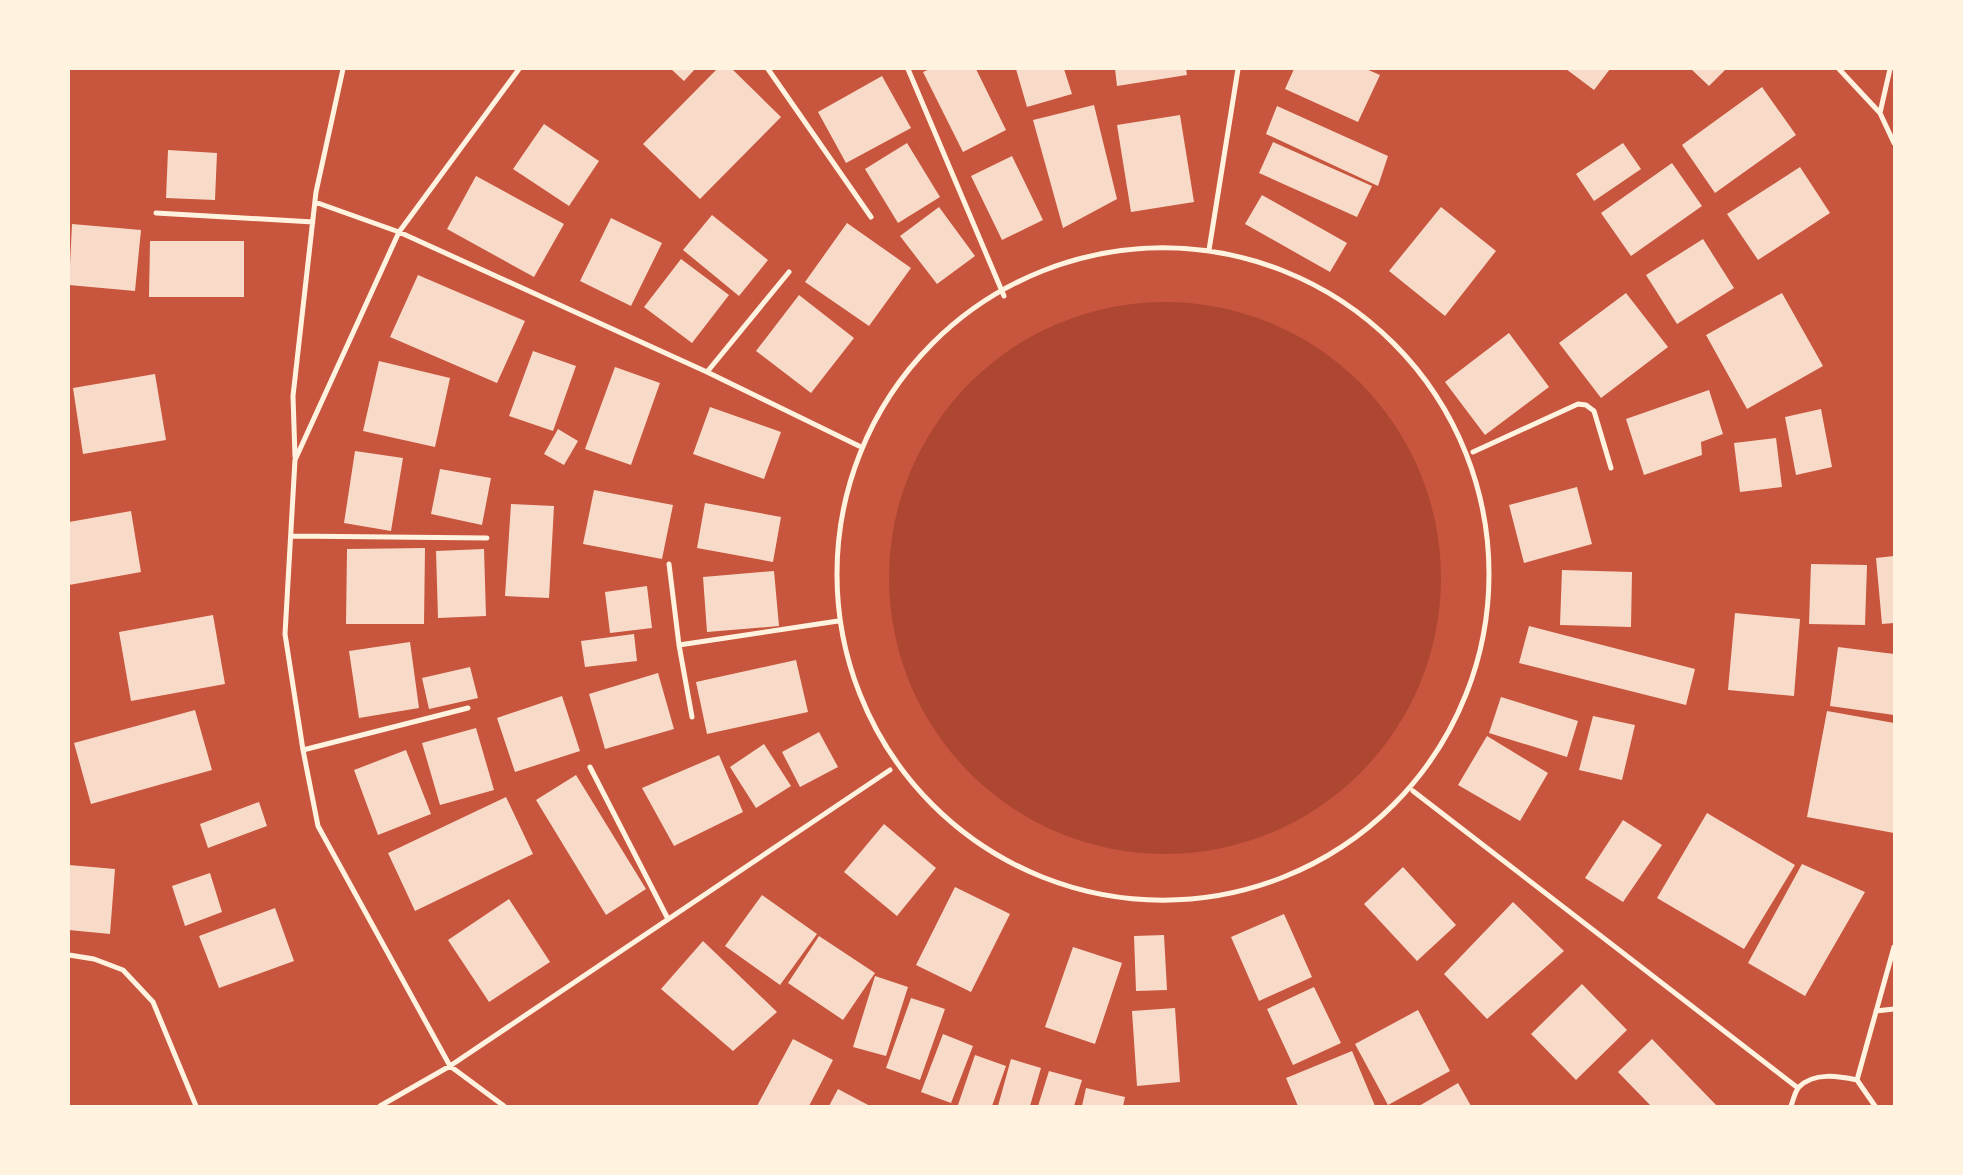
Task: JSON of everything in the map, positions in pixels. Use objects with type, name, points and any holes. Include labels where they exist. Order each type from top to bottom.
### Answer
[{"type":"street","points":[[343,69],[315,202],[293,396],[295,460],[285,634],[303,750],[318,826],[450,1066],[504,1106]]},
{"type":"street","points":[[295,460],[399,232],[519,69]]},
{"type":"street","points":[[768,69],[871,217]]},
{"type":"street","points":[[908,69],[1004,296]]},
{"type":"street","points":[[1209,250],[1238,69]]},
{"type":"street","points":[[1839,69],[1880,113],[1894,143]]},
{"type":"street","points":[[1880,113],[1890,69]]},
{"type":"street","points":[[315,202],[399,232],[707,372],[859,446]]},
{"type":"street","points":[[156,213],[313,222]]},
{"type":"street","points":[[898,776],[890,770],[838,621],[845,489],[859,446],[894,385],[950,324],[1078,257],[1209,250],[1334,291],[1386,330],[1473,452],[1494,569],[1488,638],[1413,791],[1283,883],[1113,902],[1010,868],[905,782]]},
{"type":"street","points":[[707,372],[789,272]]},
{"type":"street","points":[[1473,452],[1578,404],[1586,405],[1594,412],[1611,468]]},
{"type":"street","points":[[291,536],[487,538]]},
{"type":"street","points":[[669,564],[679,645],[692,717]]},
{"type":"street","points":[[679,645],[838,621]]},
{"type":"street","points":[[303,750],[468,708]]},
{"type":"street","points":[[590,767],[668,919]]},
{"type":"street","points":[[380,1106],[450,1066],[890,770]]},
{"type":"street","points":[[1413,791],[1798,1088]]},
{"type":"street","points":[[1856,1080],[1894,947]]},
{"type":"street","points":[[69,955],[94,959],[123,970],[153,1002],[196,1106]]},
{"type":"street","points":[[1876,1011],[1894,1009]]},
{"type":"street","points":[[1792,1106],[1798,1088],[1818,1076],[1841,1076],[1856,1080],[1875,1106]]},
{"type":"shaded area","points":[[1165,302],[1219,307],[1271,323],[1318,349],[1360,383],[1394,425],[1420,472],[1436,524],[1441,578],[1436,632],[1420,684],[1394,731],[1360,773],[1318,807],[1271,833],[1219,849],[1165,854],[1111,849],[1059,833],[1012,807],[970,773],[936,731],[910,684],[894,632],[889,578],[894,524],[910,472],[936,425],[970,383],[1012,349],[1059,323],[1111,307]]},
{"type":"building","points":[[671,69],[695,69],[684,81]]},
{"type":"building","points":[[717,69],[732,69],[781,117],[700,199],[643,144]]},
{"type":"building","points":[[930,69],[976,69],[1006,130],[963,152],[923,72]]},
{"type":"building","points":[[1016,69],[1064,69],[1072,94],[1027,107]]},
{"type":"building","points":[[1115,69],[1186,69],[1187,75],[1117,86]]},
{"type":"building","points":[[1294,69],[1366,69],[1380,75],[1358,122],[1285,89]]},
{"type":"building","points":[[1566,69],[1610,69],[1594,90]]},
{"type":"building","points":[[1691,69],[1726,69],[1709,86]]},
{"type":"building","points":[[882,76],[911,128],[846,163],[818,112]]},
{"type":"building","points":[[1762,87],[1796,135],[1715,193],[1682,145]]},
{"type":"building","points":[[1094,105],[1117,199],[1063,228],[1033,120]]},
{"type":"building","points":[[1277,106],[1388,156],[1378,186],[1266,134]]},
{"type":"building","points":[[1180,115],[1194,202],[1131,212],[1117,125]]},
{"type":"building","points":[[544,124],[599,161],[569,206],[513,169]]},
{"type":"building","points":[[1273,142],[1372,186],[1357,217],[1259,173]]},
{"type":"building","points":[[907,143],[940,197],[898,223],[865,169]]},
{"type":"building","points":[[1623,143],[1641,169],[1594,201],[1576,174]]},
{"type":"building","points":[[168,150],[217,153],[215,200],[166,198]]},
{"type":"building","points":[[1012,156],[1043,220],[1002,240],[971,176]]},
{"type":"building","points":[[1672,163],[1702,206],[1631,256],[1601,213]]},
{"type":"building","points":[[1800,167],[1830,213],[1758,260],[1727,214]]},
{"type":"building","points":[[476,176],[564,224],[534,277],[447,229]]},
{"type":"building","points":[[1262,195],[1347,243],[1330,272],[1245,224]]},
{"type":"building","points":[[939,207],[975,256],[937,284],[900,236]]},
{"type":"building","points":[[1441,207],[1496,251],[1445,316],[1389,271]]},
{"type":"building","points":[[712,215],[768,260],[739,296],[683,250]]},
{"type":"building","points":[[611,218],[662,243],[631,306],[580,281]]},
{"type":"building","points":[[847,223],[911,268],[869,326],[805,282]]},
{"type":"building","points":[[72,224],[141,230],[135,291],[69,285]]},
{"type":"building","points":[[1703,239],[1734,288],[1677,324],[1646,275]]},
{"type":"building","points":[[150,241],[244,241],[244,297],[149,297]]},
{"type":"building","points":[[681,259],[729,295],[692,343],[644,307]]},
{"type":"building","points":[[418,275],[525,321],[497,383],[390,337]]},
{"type":"building","points":[[1626,293],[1668,347],[1601,398],[1559,343]]},
{"type":"building","points":[[1782,293],[1823,366],[1747,409],[1706,335]]},
{"type":"building","points":[[799,295],[854,338],[811,393],[756,351]]},
{"type":"building","points":[[1509,333],[1549,387],[1485,435],[1445,382]]},
{"type":"building","points":[[533,351],[576,366],[553,431],[509,416]]},
{"type":"building","points":[[379,361],[450,378],[435,447],[363,431]]},
{"type":"building","points":[[615,367],[660,383],[631,465],[585,449]]},
{"type":"building","points":[[155,374],[166,440],[83,454],[73,388]]},
{"type":"building","points":[[1709,390],[1723,434],[1701,442],[1702,455],[1644,475],[1626,419]]},
{"type":"building","points":[[710,407],[781,432],[764,479],[693,454]]},
{"type":"building","points":[[1821,409],[1832,467],[1796,475],[1785,417]]},
{"type":"building","points":[[558,429],[578,441],[564,465],[544,454]]},
{"type":"building","points":[[1776,438],[1782,487],[1740,492],[1734,443]]},
{"type":"building","points":[[355,451],[403,458],[391,531],[344,523]]},
{"type":"building","points":[[440,469],[491,478],[482,525],[431,514]]},
{"type":"building","points":[[1577,487],[1592,544],[1524,563],[1509,505]]},
{"type":"building","points":[[594,490],[673,505],[662,559],[583,544]]},
{"type":"building","points":[[705,503],[781,517],[773,562],[697,548]]},
{"type":"building","points":[[511,504],[554,506],[549,598],[505,596]]},
{"type":"building","points":[[131,511],[141,572],[69,585],[69,522]]},
{"type":"building","points":[[425,548],[424,624],[346,624],[347,549]]},
{"type":"building","points":[[484,549],[486,616],[438,618],[436,551]]},
{"type":"building","points":[[1894,556],[1894,623],[1882,624],[1876,558]]},
{"type":"building","points":[[1811,564],[1867,565],[1865,625],[1809,624]]},
{"type":"building","points":[[1562,570],[1632,572],[1631,627],[1560,625]]},
{"type":"building","points":[[774,571],[779,626],[707,632],[703,577]]},
{"type":"building","points":[[647,586],[652,628],[610,633],[605,592]]},
{"type":"building","points":[[1735,613],[1800,619],[1794,696],[1728,690]]},
{"type":"building","points":[[213,615],[225,684],[131,701],[119,632]]},
{"type":"building","points":[[1529,626],[1695,669],[1686,705],[1519,663]]},
{"type":"building","points":[[634,634],[637,661],[585,667],[581,641]]},
{"type":"building","points":[[410,642],[419,708],[359,718],[349,651]]},
{"type":"building","points":[[1838,647],[1894,654],[1894,715],[1830,706]]},
{"type":"building","points":[[796,660],[808,712],[707,734],[696,682]]},
{"type":"building","points":[[470,667],[478,698],[429,709],[422,678]]},
{"type":"building","points":[[658,673],[674,729],[605,749],[589,694]]},
{"type":"building","points":[[562,696],[580,751],[515,772],[497,718]]},
{"type":"building","points":[[1501,697],[1578,721],[1567,757],[1489,733]]},
{"type":"building","points":[[195,710],[212,770],[91,804],[74,743]]},
{"type":"building","points":[[1827,711],[1894,723],[1894,833],[1807,817]]},
{"type":"building","points":[[1593,716],[1635,725],[1622,780],[1579,770]]},
{"type":"building","points":[[476,728],[494,790],[440,805],[422,743]]},
{"type":"building","points":[[819,732],[838,767],[800,787],[782,752]]},
{"type":"building","points":[[1487,736],[1548,773],[1520,821],[1458,785]]},
{"type":"building","points":[[764,744],[791,786],[756,808],[730,767]]},
{"type":"building","points":[[406,750],[431,814],[378,835],[354,770]]},
{"type":"building","points":[[719,755],[743,812],[674,846],[642,788]]},
{"type":"building","points":[[576,775],[646,889],[606,915],[536,800]]},
{"type":"building","points":[[506,797],[533,854],[415,911],[388,853]]},
{"type":"building","points":[[259,802],[267,826],[208,848],[200,824]]},
{"type":"building","points":[[1707,813],[1795,865],[1744,949],[1657,898]]},
{"type":"building","points":[[1623,820],[1662,845],[1623,902],[1585,878]]},
{"type":"building","points":[[884,824],[936,868],[897,916],[844,872]]},
{"type":"building","points":[[1802,864],[1865,892],[1805,996],[1748,963]]},
{"type":"building","points":[[69,865],[115,869],[110,934],[69,930]]},
{"type":"building","points":[[1403,867],[1456,925],[1417,961],[1364,904]]},
{"type":"building","points":[[210,873],[222,912],[185,926],[172,886]]},
{"type":"building","points":[[955,887],[1010,914],[971,992],[916,965]]},
{"type":"building","points":[[762,895],[817,934],[780,985],[725,946]]},
{"type":"building","points":[[509,899],[550,962],[489,1002],[448,940]]},
{"type":"building","points":[[1513,902],[1564,951],[1487,1019],[1444,974]]},
{"type":"building","points":[[275,908],[294,961],[219,988],[199,936]]},
{"type":"building","points":[[1284,914],[1312,977],[1259,1001],[1231,937]]},
{"type":"building","points":[[1164,935],[1167,990],[1136,991],[1134,936]]},
{"type":"building","points":[[819,936],[875,973],[843,1020],[788,983]]},
{"type":"building","points":[[703,941],[777,1012],[733,1051],[661,989]]},
{"type":"building","points":[[1073,947],[1122,963],[1095,1044],[1045,1027]]},
{"type":"building","points":[[875,976],[908,987],[886,1056],[853,1047]]},
{"type":"building","points":[[1582,984],[1627,1030],[1576,1080],[1531,1034]]},
{"type":"building","points":[[1314,987],[1341,1043],[1293,1065],[1267,1009]]},
{"type":"building","points":[[911,998],[945,1009],[920,1080],[886,1068]]},
{"type":"building","points":[[1175,1008],[1180,1082],[1137,1086],[1132,1011]]},
{"type":"building","points":[[1418,1010],[1450,1071],[1388,1105],[1355,1044]]},
{"type":"building","points":[[943,1034],[973,1046],[951,1103],[921,1092]]},
{"type":"building","points":[[793,1039],[833,1060],[809,1106],[757,1106]]},
{"type":"building","points":[[1652,1039],[1717,1106],[1651,1106],[1618,1072]]},
{"type":"building","points":[[1352,1051],[1375,1106],[1298,1106],[1286,1078]]},
{"type":"building","points":[[975,1055],[1006,1066],[992,1106],[958,1105]]},
{"type":"building","points":[[1011,1059],[1041,1068],[1030,1106],[998,1106]]},
{"type":"building","points":[[1049,1071],[1082,1080],[1074,1106],[1038,1106]]},
{"type":"building","points":[[1458,1083],[1471,1106],[1419,1106]]},
{"type":"building","points":[[1086,1088],[1125,1097],[1123,1106],[1082,1106]]},
{"type":"building","points":[[838,1089],[870,1106],[829,1106]]}]
